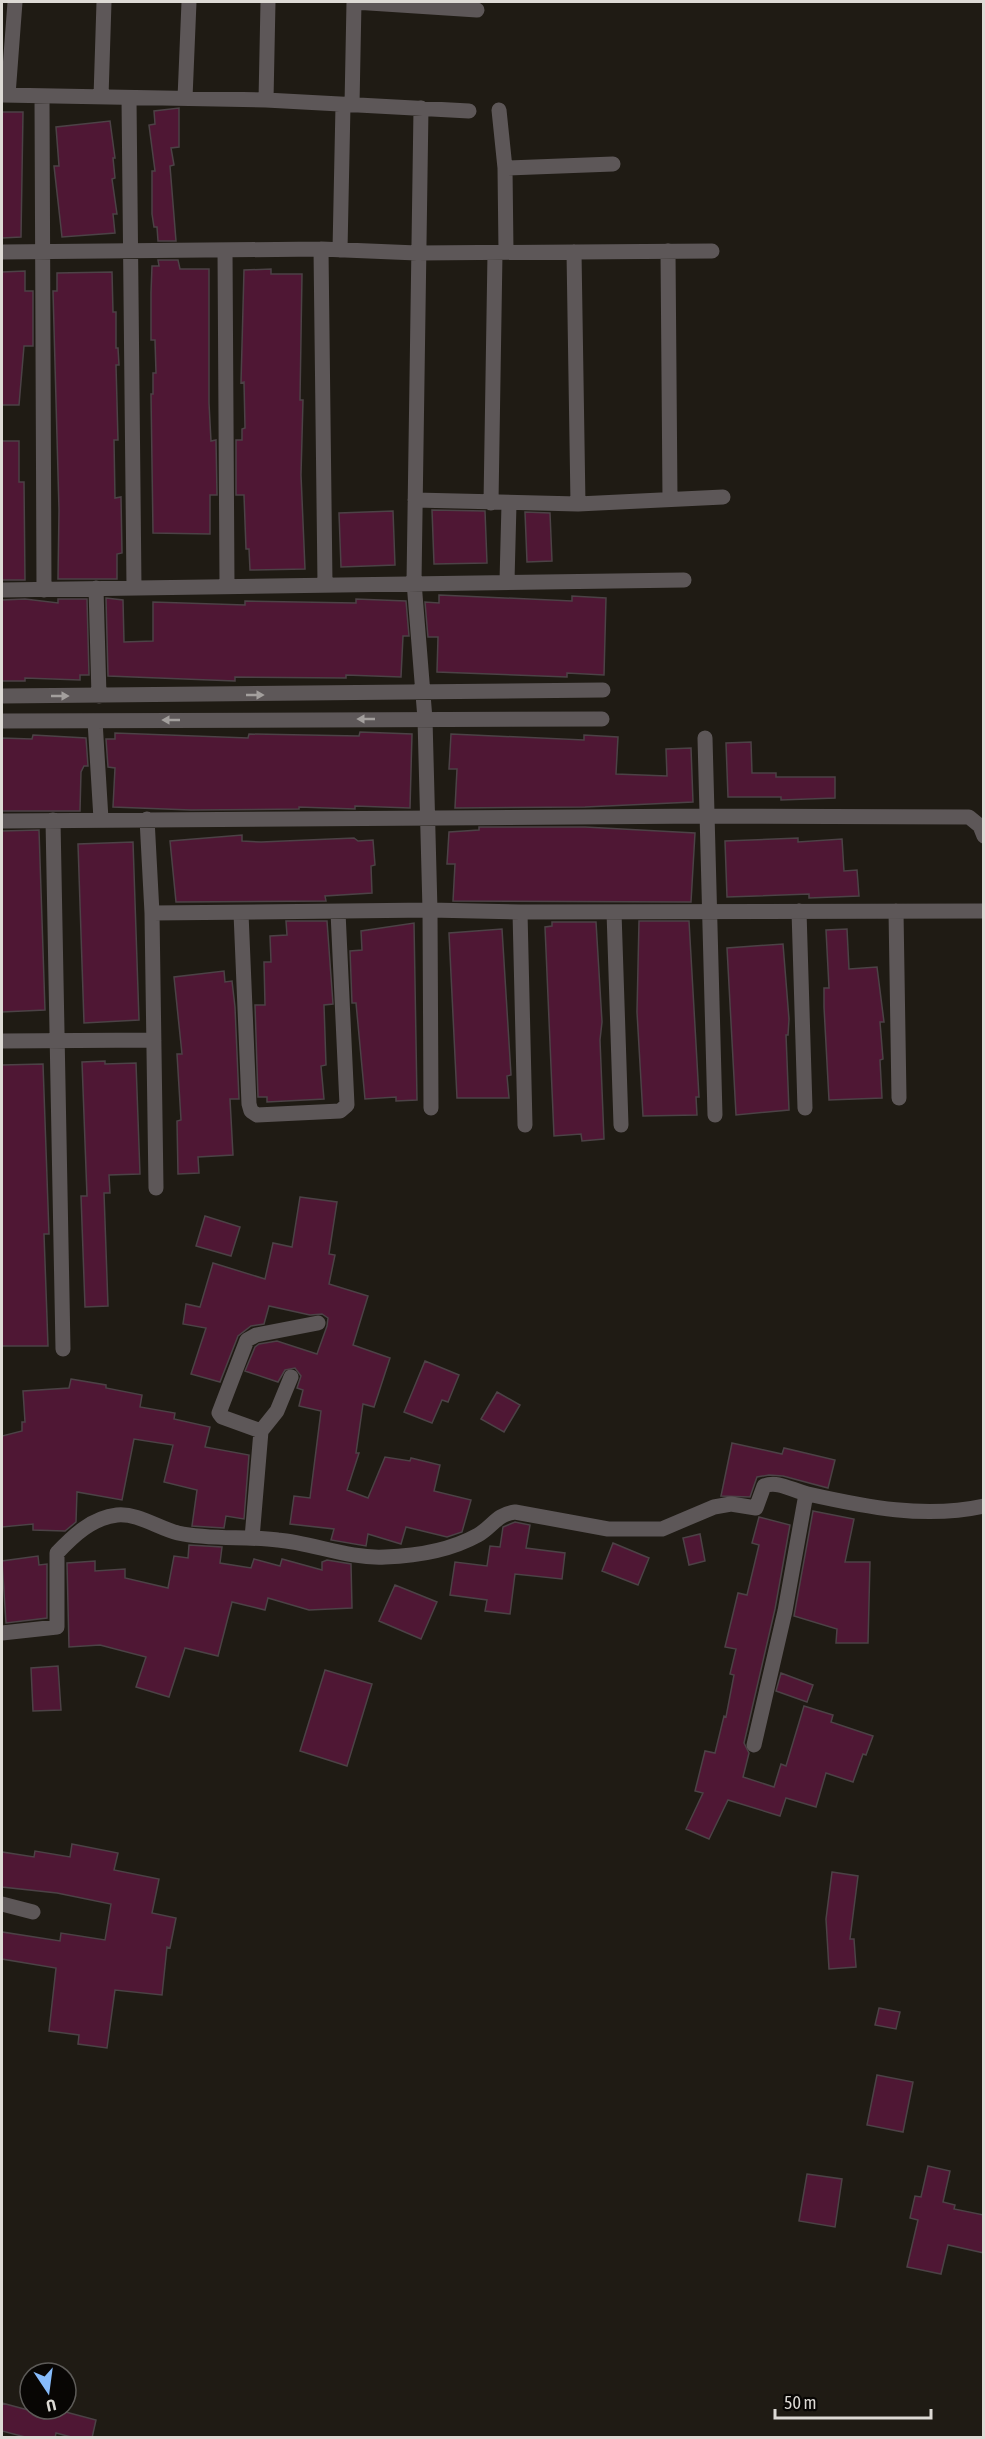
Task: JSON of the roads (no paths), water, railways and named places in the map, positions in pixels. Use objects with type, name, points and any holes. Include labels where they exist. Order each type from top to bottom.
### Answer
[{"type":"street","points":[[15,2],[5,95],[266,100],[469,111]]},
{"type":"street","points":[[101,97],[104,2]]},
{"type":"street","points":[[185,98],[189,2]]},
{"type":"street","points":[[266,100],[268,2]]},
{"type":"street","points":[[340,250],[354,2],[477,10]]},
{"type":"street","points":[[42,96],[44,590]]},
{"type":"street","points":[[129,98],[134,587]]},
{"type":"street","points":[[421,108],[417,253],[414,582],[425,719],[430,909],[431,1108]]},
{"type":"street","points":[[491,503],[505,168],[499,110]]},
{"type":"street","points":[[505,168],[613,164]]},
{"type":"street","points":[[2,252],[321,249],[417,253],[712,251]]},
{"type":"street","points":[[321,249],[325,584]]},
{"type":"street","points":[[225,250],[227,585]]},
{"type":"street","points":[[668,251],[670,499]]},
{"type":"street","points":[[574,252],[578,504]]},
{"type":"street","points":[[415,500],[578,504],[723,497]]},
{"type":"street","points":[[507,581],[509,504]]},
{"type":"street","points":[[2,590],[414,582],[684,580]]},
{"type":"street","points":[[96,588],[99,696]]},
{"type":"street","points":[[2,696],[603,690]]},
{"type":"street","points":[[2,722],[602,719]]},
{"type":"street","points":[[95,721],[101,819]]},
{"type":"street","points":[[705,738],[715,1115]]},
{"type":"street","points":[[2,821],[707,816],[969,817],[980,826],[984,836]]},
{"type":"street","points":[[147,819],[152,913],[156,1188]]},
{"type":"street","points":[[53,820],[63,1349]]},
{"type":"street","points":[[152,913],[430,909],[520,912],[984,911]]},
{"type":"street","points":[[799,911],[805,1108]]},
{"type":"street","points":[[896,911],[899,1098]]},
{"type":"street","points":[[241,913],[249,1104],[251,1111],[257,1115],[340,1111],[347,1105],[338,912]]},
{"type":"street","points":[[520,912],[525,1125]]},
{"type":"street","points":[[614,912],[621,1125]]},
{"type":"street","points":[[2,1041],[153,1040]]},
{"type":"street","points":[[261,1431],[222,1417],[219,1413],[245,1342],[256,1335],[318,1323]]},
{"type":"street","points":[[252,1538],[261,1431],[277,1411],[291,1377]]},
{"type":"street","points":[[2,1634],[57,1627],[57,1553],[71,1538],[99,1520],[126,1515],[178,1533],[279,1540],[363,1556],[385,1557],[453,1546],[480,1533],[504,1513],[515,1512],[608,1529],[662,1529],[714,1507],[731,1504],[756,1508],[764,1486],[773,1483],[806,1494],[883,1509],[923,1513],[984,1506]]},
{"type":"street","points":[[754,1745],[785,1611],[806,1494]]},
{"type":"street","points":[[2,1904],[33,1912]]}]
